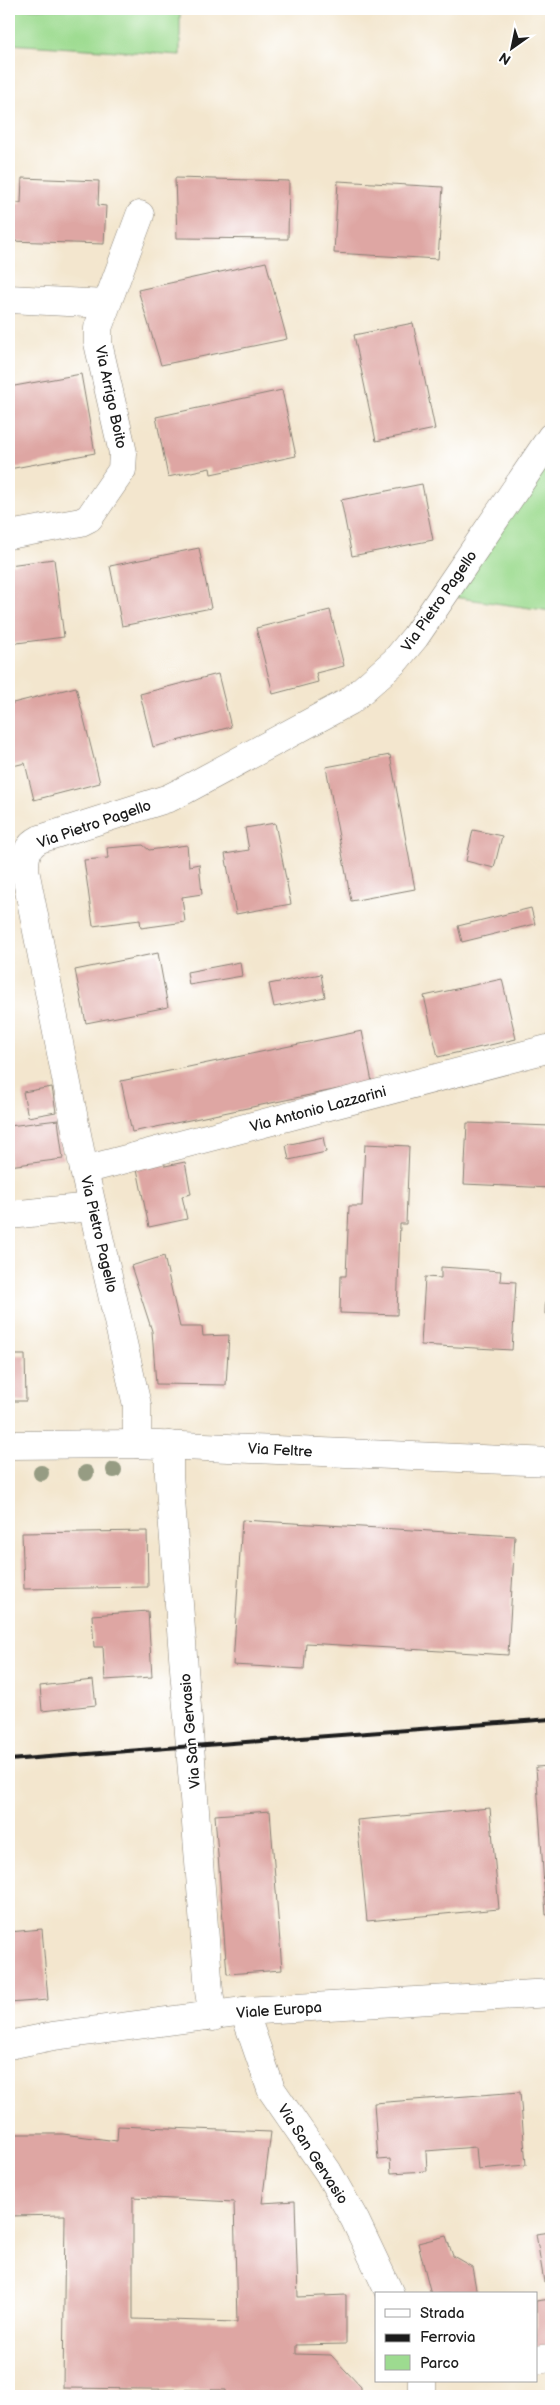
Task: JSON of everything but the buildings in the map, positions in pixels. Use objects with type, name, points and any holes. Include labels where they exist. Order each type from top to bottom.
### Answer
[{"type":"street","name":"Via Arrigo Boito","points":[[9,535],[81,522],[89,518],[122,470],[123,454],[98,343],[98,328],[140,215]]},
{"type":"street","points":[[9,299],[106,304]]},
{"type":"street","name":"Via Pietro Pagello","points":[[137,1444],[137,1405],[84,1170],[25,870],[28,849],[32,843],[40,839],[169,798],[362,693],[396,661],[425,623],[551,437]]},
{"type":"street","name":"Via Antonio Lazzarini","points":[[84,1170],[551,1048]]},
{"type":"street","points":[[9,1215],[92,1207]]},
{"type":"street","name":"Via Feltre","points":[[9,1445],[169,1445],[551,1462]]},
{"type":"street","name":"Via San Gervasio","points":[[169,1445],[168,1467],[209,1991],[213,2017]]},
{"type":"street","name":"Viale Europa","points":[[9,2045],[53,2036],[213,2017],[244,2011],[551,1993]]},
{"type":"street","name":"Via San Gervasio","points":[[244,2011],[271,2089],[328,2172],[355,2220],[389,2292]]},
{"type":"street","points":[[538,2360],[551,2358]]},
{"type":"street","points":[[422,2382],[422,2396]]},
{"type":"green space","points":[[9,9],[180,9],[180,55],[9,44]]},
{"type":"green space","points":[[551,456],[551,611],[453,597]]},
{"type":"railway","points":[[9,1760],[551,1719]]}]
